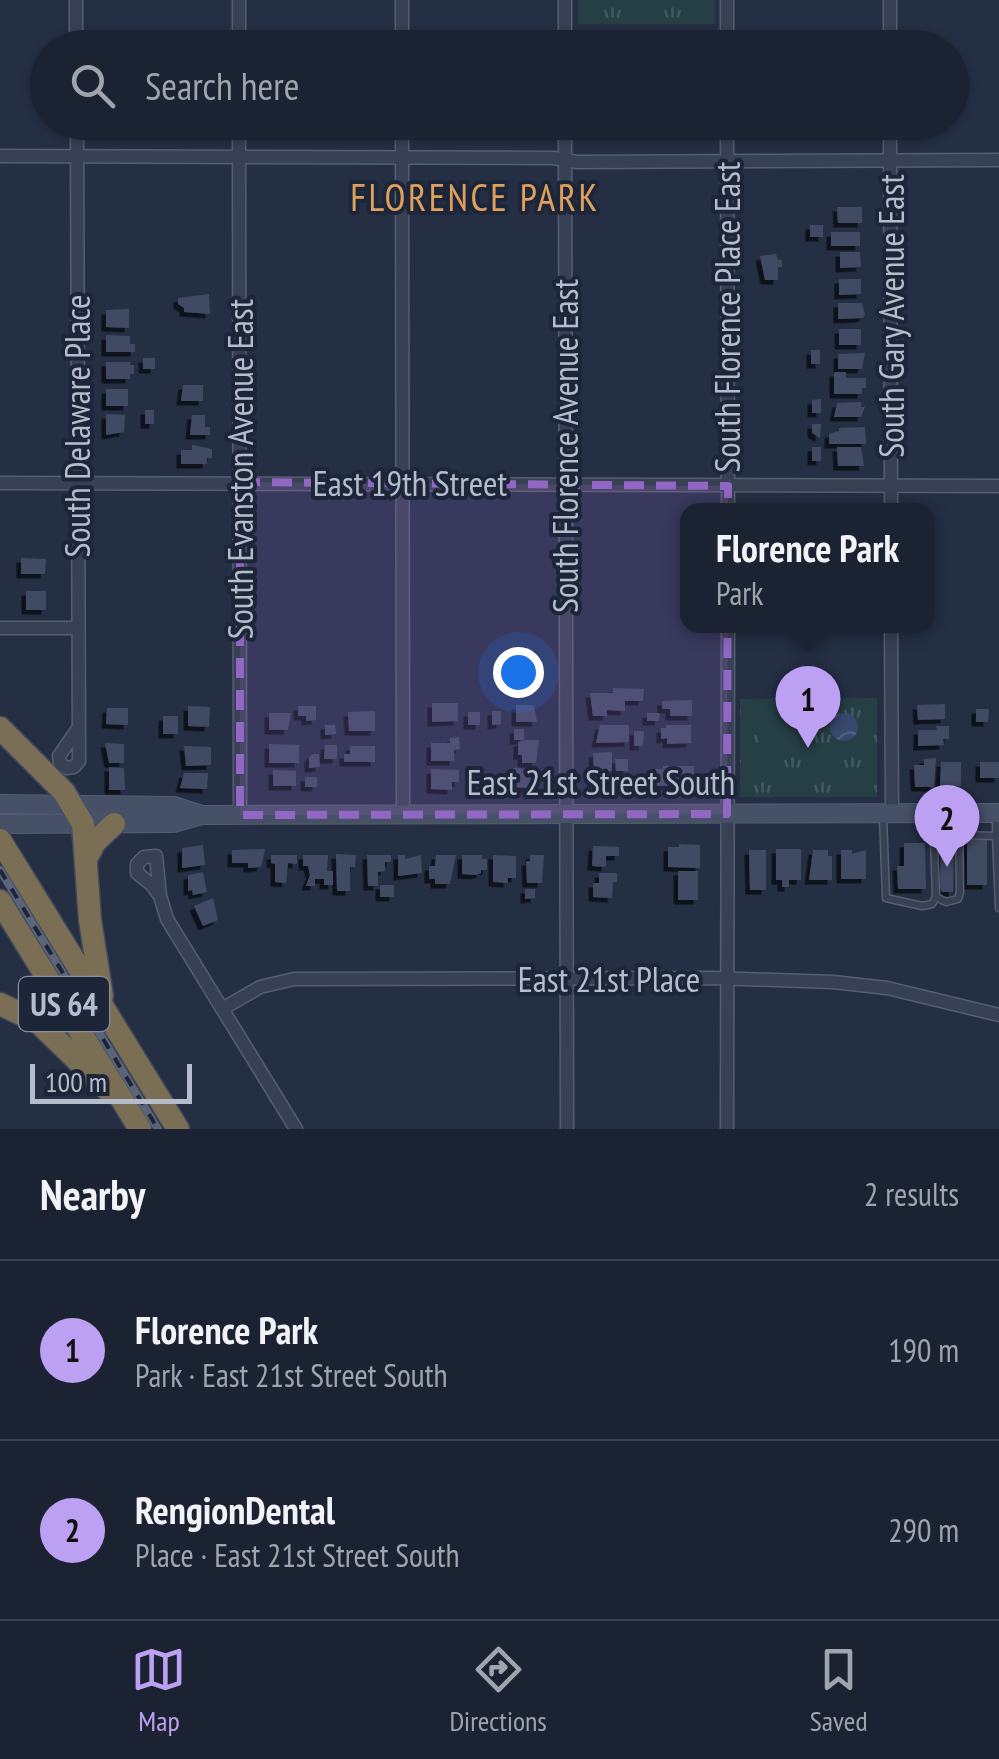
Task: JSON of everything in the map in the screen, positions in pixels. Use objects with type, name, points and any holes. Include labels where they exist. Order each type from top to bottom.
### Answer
[{"type":"highway","points":[[0,728],[78,814],[87,857],[90,920],[104,1005]]},
{"type":"highway","points":[[87,857],[95,842],[114,824]]},
{"type":"highway","name":"US 64","points":[[0,840],[178,1129]]},
{"type":"highway","name":"US 64","points":[[0,901],[140,1129]]},
{"type":"highway","points":[[0,1004],[38,1022],[127,1107]]},
{"type":"main road","name":"East 21st Street South","points":[[0,804],[78,814],[114,824],[174,823],[202,814]]},
{"type":"main road","name":"East 21st Street South","points":[[0,824],[174,806],[202,814],[998,813]]},
{"type":"street","points":[[76,0],[76,30]]},
{"type":"street","points":[[239,0],[239,30]]},
{"type":"street","points":[[402,0],[402,30]]},
{"type":"street","points":[[565,0],[565,30]]},
{"type":"street","points":[[727,0],[727,30]]},
{"type":"street","points":[[890,0],[890,30]]},
{"type":"street","name":"South Delaware Place","points":[[77,140],[77,730]]},
{"type":"street","name":"South Evanston Avenue East","points":[[239,140],[240,814]]},
{"type":"street","points":[[402,140],[403,815]]},
{"type":"street","name":"South Florence Avenue East","points":[[565,140],[567,1129]]},
{"type":"street","name":"South Florence Place East","points":[[727,140],[728,503]]},
{"type":"street","name":"South Gary Avenue East","points":[[890,140],[891,503]]},
{"type":"street","points":[[0,156],[999,160]]},
{"type":"street","name":"East 19th Street","points":[[0,482],[999,486]]},
{"type":"street","points":[[0,628],[77,628]]},
{"type":"street","points":[[727,1129],[728,633]]},
{"type":"street","points":[[887,814],[891,633]]},
{"type":"street","points":[[160,896],[174,933],[296,1129]]},
{"type":"street","name":"East 21st Place","points":[[222,1010],[260,987],[294,979],[728,979],[886,988],[999,1015]]},
{"type":"lane","points":[[936,897],[946,902],[958,899],[959,813]]},
{"type":"lane","points":[[998,813],[999,908]]},
{"type":"lane","points":[[887,814],[886,898],[922,906],[932,904],[936,897],[932,814]]},
{"type":"lane","points":[[960,835],[996,836]]},
{"type":"highlighted area","points":[[240,482],[728,486],[727,814],[240,815]]},
{"type":"green space","points":[[578,0],[715,0],[715,24],[578,24]]},
{"type":"green space","points":[[877,698],[877,797],[740,797],[740,699]]},
{"type":"green space","points":[[761,715],[779,715],[779,754],[761,754]]},
{"type":"water","points":[[844,713],[854,717],[858,727],[854,737],[844,741],[834,737],[830,727],[834,717]]},
{"type":"building","points":[[837,207],[862,207],[862,223],[838,223]]},
{"type":"building","points":[[810,225],[823,225],[823,237],[810,237]]},
{"type":"building","points":[[831,232],[860,232],[860,246],[831,246]]},
{"type":"building","points":[[840,252],[860,252],[861,267],[840,268]]},
{"type":"building","points":[[776,254],[782,260],[778,280],[765,280],[760,256]]},
{"type":"building","points":[[839,279],[861,279],[861,294],[839,295]]},
{"type":"building","points":[[209,294],[210,314],[184,312],[178,304],[178,298]]},
{"type":"building","points":[[838,303],[862,303],[865,315],[838,319]]},
{"type":"building","points":[[129,309],[129,328],[106,327],[106,310]]},
{"type":"building","points":[[839,329],[861,329],[861,345],[839,345]]},
{"type":"building","points":[[106,335],[130,336],[135,352],[106,352]]},
{"type":"building","points":[[811,350],[820,350],[820,364],[811,364]]},
{"type":"building","points":[[865,353],[862,369],[838,369],[838,354]]},
{"type":"building","points":[[143,358],[155,358],[155,369],[143,369]]},
{"type":"building","points":[[106,362],[130,362],[134,374],[130,374],[130,379],[106,379]]},
{"type":"building","points":[[834,372],[846,372],[846,378],[866,378],[866,388],[862,388],[862,394],[834,394]]},
{"type":"building","points":[[183,385],[203,385],[203,401],[181,401]]},
{"type":"building","points":[[106,389],[128,389],[128,406],[106,406]]},
{"type":"building","points":[[821,399],[821,413],[812,413],[812,400]]},
{"type":"building","points":[[861,402],[861,407],[865,407],[861,417],[834,417],[837,403]]},
{"type":"building","points":[[145,410],[154,410],[154,424],[145,424]]},
{"type":"building","points":[[106,414],[125,415],[124,432],[106,435]]},
{"type":"building","points":[[192,415],[205,415],[210,435],[190,435]]},
{"type":"building","points":[[812,424],[821,424],[820,438],[812,433]]},
{"type":"building","points":[[865,427],[866,444],[829,444],[829,434],[839,428]]},
{"type":"building","points":[[192,445],[212,449],[207,464],[181,464],[181,450],[192,450]]},
{"type":"building","points":[[812,447],[821,447],[821,461],[812,461]]},
{"type":"building","points":[[837,447],[861,447],[864,466],[838,466]]},
{"type":"building","points":[[21,558],[46,559],[45,574],[21,574]]},
{"type":"building","points":[[26,591],[46,591],[46,610],[26,610]]},
{"type":"building","points":[[613,688],[644,689],[643,701],[625,701],[625,711],[607,710],[607,716],[593,716],[590,693],[613,693]]},
{"type":"building","points":[[692,700],[692,716],[670,716],[670,709],[662,709],[662,701]]},
{"type":"building","points":[[432,703],[458,703],[458,721],[432,722]]},
{"type":"building","points":[[945,704],[945,719],[918,720],[917,705]]},
{"type":"building","points":[[516,705],[534,705],[537,722],[516,722]]},
{"type":"building","points":[[188,706],[210,707],[209,727],[188,726]]},
{"type":"building","points":[[298,706],[316,706],[316,720],[306,721],[306,716],[298,716]]},
{"type":"building","points":[[107,708],[128,708],[128,725],[106,724]]},
{"type":"building","points":[[976,709],[989,709],[988,722],[976,722]]},
{"type":"building","points":[[375,711],[375,731],[349,731],[348,712]]},
{"type":"building","points":[[492,711],[501,711],[501,724],[492,725]]},
{"type":"building","points":[[468,712],[480,712],[480,725],[468,725]]},
{"type":"building","points":[[269,713],[291,713],[288,730],[269,730]]},
{"type":"building","points":[[647,713],[660,713],[659,721],[647,721]]},
{"type":"building","points":[[163,716],[178,716],[178,734],[163,734]]},
{"type":"building","points":[[325,725],[335,725],[336,734],[325,735]]},
{"type":"building","points":[[600,725],[629,725],[629,742],[596,743]]},
{"type":"building","points":[[691,725],[691,743],[667,744],[667,738],[661,739],[661,728]]},
{"type":"building","points":[[936,726],[949,726],[949,739],[943,739],[944,745],[918,746],[918,730],[937,730]]},
{"type":"building","points":[[514,729],[524,729],[524,740],[514,740]]},
{"type":"building","points":[[634,731],[644,731],[643,746],[634,746]]},
{"type":"building","points":[[459,737],[460,749],[454,750],[454,761],[431,761],[431,743],[450,743],[450,738]]},
{"type":"building","points":[[539,740],[536,763],[522,763],[522,755],[518,755],[518,742]]},
{"type":"building","points":[[105,743],[124,744],[124,763],[109,763]]},
{"type":"building","points":[[269,744],[299,745],[299,763],[269,763]]},
{"type":"building","points":[[325,745],[337,745],[337,759],[324,759]]},
{"type":"building","points":[[184,746],[211,747],[211,765],[186,766]]},
{"type":"building","points":[[350,746],[375,746],[375,762],[344,762]]},
{"type":"building","points":[[612,752],[612,771],[594,771],[593,753]]},
{"type":"building","points":[[319,754],[320,767],[309,768],[309,757]]},
{"type":"building","points":[[936,758],[934,787],[915,787],[914,765],[924,765],[924,759]]},
{"type":"building","points":[[615,759],[628,759],[628,771],[616,771]]},
{"type":"building","points":[[941,762],[961,762],[961,786],[940,786]]},
{"type":"building","points":[[980,762],[999,762],[999,778],[980,778]]},
{"type":"building","points":[[694,766],[694,785],[653,786],[653,769]]},
{"type":"building","points":[[109,767],[124,768],[125,790],[109,790]]},
{"type":"building","points":[[513,768],[537,769],[537,788],[505,787],[506,780],[513,780]]},
{"type":"building","points":[[431,769],[459,770],[459,782],[452,782],[452,790],[431,789]]},
{"type":"building","points":[[273,770],[296,771],[296,786],[273,786]]},
{"type":"building","points":[[184,773],[208,773],[207,789],[180,788]]},
{"type":"building","points":[[624,774],[624,787],[614,787],[614,792],[592,793],[591,775]]},
{"type":"building","points":[[305,777],[317,777],[317,787],[305,787]]},
{"type":"building","points":[[493,785],[504,785],[503,794],[493,794]]},
{"type":"building","points":[[967,838],[987,838],[987,885],[967,885]]},
{"type":"building","points":[[941,841],[952,841],[954,845],[953,892],[942,892],[940,888]]},
{"type":"building","points":[[904,843],[925,843],[926,889],[898,889],[897,866],[904,866]]},
{"type":"building","points":[[203,845],[205,865],[182,868],[182,848]]},
{"type":"building","points":[[700,845],[700,868],[668,867],[668,847]]},
{"type":"building","points":[[593,846],[619,847],[619,856],[606,856],[606,867],[592,866]]},
{"type":"building","points":[[265,849],[261,867],[232,863],[232,850]]},
{"type":"building","points":[[776,849],[801,849],[801,880],[789,880],[789,887],[782,887],[782,880],[776,880]]},
{"type":"building","points":[[749,850],[766,850],[766,890],[750,890]]},
{"type":"building","points":[[813,850],[828,850],[828,856],[832,856],[832,880],[809,880]]},
{"type":"building","points":[[841,850],[852,850],[852,854],[866,850],[866,879],[841,879]]},
{"type":"building","points":[[336,854],[356,855],[355,867],[350,867],[350,891],[337,891]]},
{"type":"building","points":[[271,855],[297,855],[297,864],[288,863],[286,883],[275,882]]},
{"type":"building","points":[[303,855],[328,855],[327,871],[333,871],[333,885],[315,879],[315,886],[306,886],[310,875],[308,866],[303,866]]},
{"type":"building","points":[[367,855],[391,855],[391,862],[385,862],[385,871],[378,872],[378,886],[368,886]]},
{"type":"building","points":[[398,855],[405,855],[405,859],[421,855],[422,873],[398,876]]},
{"type":"building","points":[[436,855],[456,855],[450,884],[435,884],[435,879],[429,879],[429,866],[435,866]]},
{"type":"building","points":[[462,855],[482,855],[482,859],[487,859],[487,870],[475,875],[462,874]]},
{"type":"building","points":[[493,855],[516,856],[516,878],[508,878],[508,883],[493,882]]},
{"type":"building","points":[[530,855],[544,855],[542,883],[527,883],[526,861],[530,861]]},
{"type":"building","points":[[678,871],[698,871],[698,900],[678,900]]},
{"type":"building","points":[[203,872],[207,892],[193,895],[192,890],[188,891],[188,875]]},
{"type":"building","points":[[599,873],[617,873],[612,898],[593,897],[593,883],[599,883]]},
{"type":"building","points":[[380,885],[394,885],[394,897],[380,897]]},
{"type":"building","points":[[525,889],[535,889],[535,898],[525,899]]},
{"type":"building","points":[[213,898],[218,920],[203,926],[194,906]]},
{"type":"railway","points":[[0,870],[158,1129]]},
{"type":"place","name":"Florence Park","points":[[808,748]]},
{"type":"place","name":"RengionDental","points":[[947,867]]},
{"type":"district","name":"FLORENCE PARK","points":[[475,196]]}]
